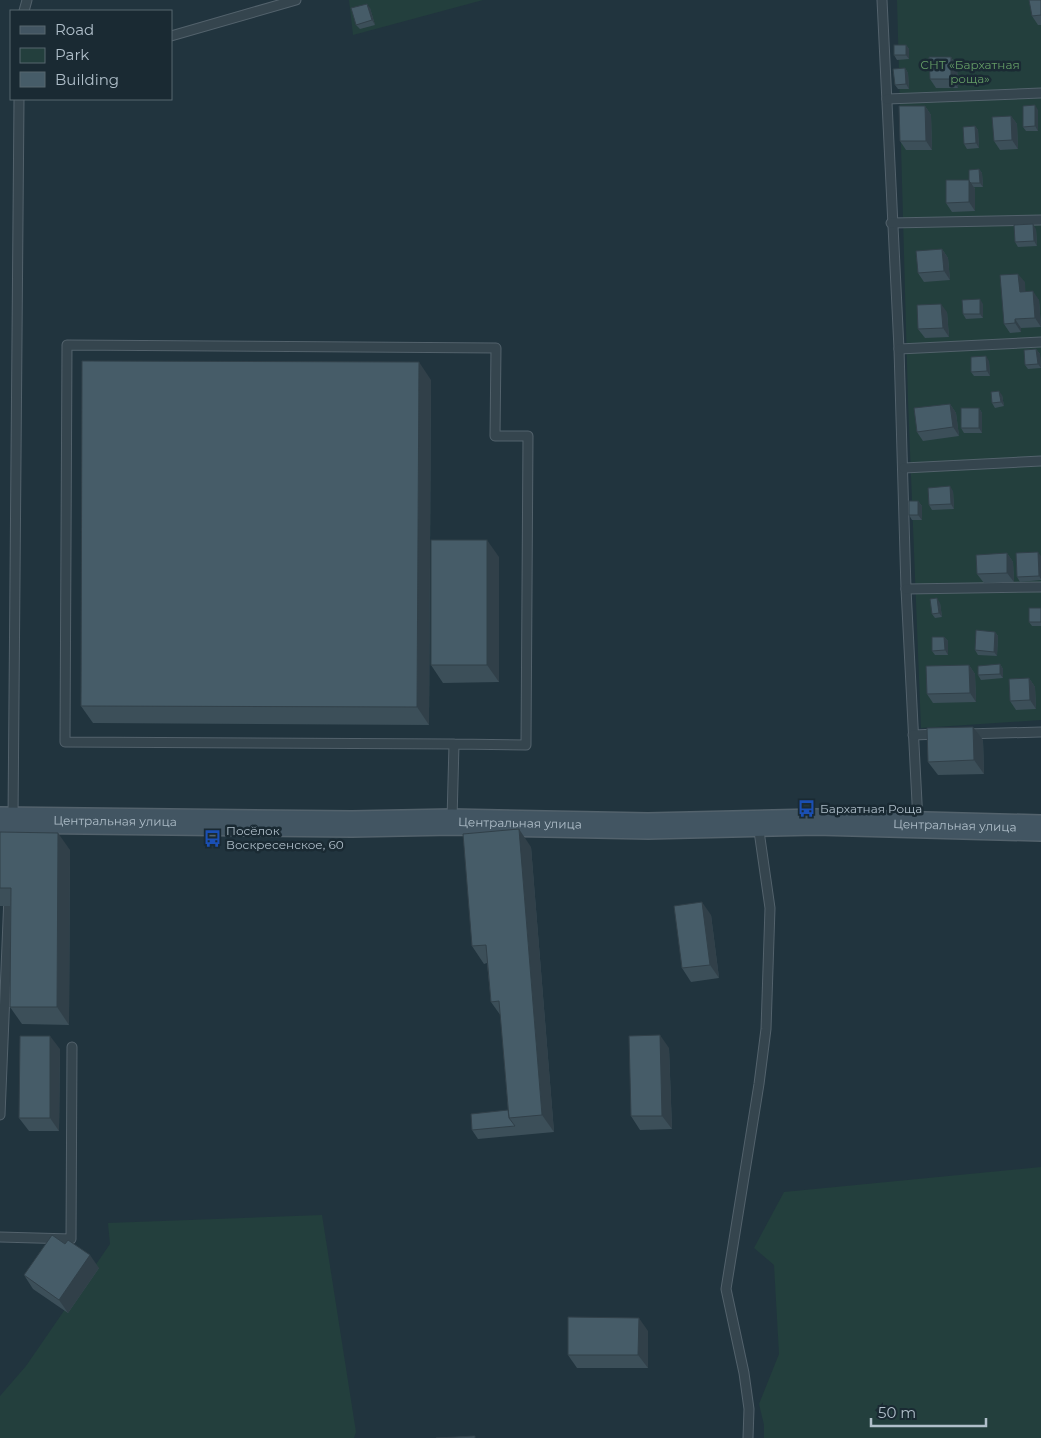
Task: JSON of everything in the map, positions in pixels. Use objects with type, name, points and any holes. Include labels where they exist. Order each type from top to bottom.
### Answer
[{"type":"main road","name":"Центральная улица","points":[[8,824],[352,824],[452,822],[648,826],[816,822],[1041,828]]},
{"type":"lane","points":[[172,36],[296,0]]},
{"type":"lane","points":[[882,0],[891,223],[899,349],[904,468],[906,589],[918,825]]},
{"type":"lane","points":[[887,99],[1041,93]]},
{"type":"lane","points":[[8,824],[19,100]]},
{"type":"lane","points":[[891,223],[1041,220]]},
{"type":"lane","points":[[899,349],[1041,342]]},
{"type":"lane","points":[[67,346],[496,348],[495,436],[528,436],[526,745],[454,744],[65,742],[67,346]]},
{"type":"lane","points":[[904,468],[1041,460]]},
{"type":"lane","points":[[906,589],[1041,587]]},
{"type":"lane","points":[[913,735],[1041,732]]},
{"type":"lane","points":[[452,822],[454,744]]},
{"type":"lane","points":[[748,1438],[749,1409],[744,1373],[726,1289],[766,1029],[770,908],[758,824]]},
{"type":"lane","points":[[0,1115],[10,889]]},
{"type":"lane","points":[[0,1237],[72,1239],[72,1047]]},
{"type":"green space","points":[[349,0],[483,0],[353,35]]},
{"type":"green space","name":"СНТ «Бархатная роща»","points":[[897,0],[1041,0],[1041,720],[921,728],[908,400]]},
{"type":"green space","points":[[1041,1167],[1041,1438],[764,1438],[764,1425],[759,1404],[779,1354],[774,1265],[754,1248],[784,1192]]},
{"type":"green space","points":[[322,1215],[356,1432],[354,1438],[0,1438],[0,1396],[26,1366],[110,1244],[108,1223]]},
{"type":"building","points":[[1029,0],[1041,0],[1041,15],[1032,16]]},
{"type":"building","points":[[367,4],[372,20],[356,25],[351,8]]},
{"type":"building","points":[[894,45],[906,45],[906,55],[894,55]]},
{"type":"building","points":[[929,57],[951,57],[951,79],[930,79]]},
{"type":"building","points":[[905,68],[906,84],[895,85],[893,69]]},
{"type":"building","points":[[1035,105],[1035,126],[1023,127],[1023,106]]},
{"type":"building","points":[[899,106],[925,106],[926,141],[900,141]]},
{"type":"building","points":[[1011,116],[1012,140],[994,141],[992,117]]},
{"type":"building","points":[[975,126],[976,143],[964,144],[963,127]]},
{"type":"building","points":[[979,169],[980,183],[971,183],[969,181],[969,170]]},
{"type":"building","points":[[946,180],[969,180],[969,202],[946,203]]},
{"type":"building","points":[[1033,224],[1034,241],[1015,242],[1014,225]]},
{"type":"building","points":[[942,249],[944,271],[918,273],[916,251]]},
{"type":"building","points":[[1018,274],[1020,292],[1033,291],[1035,318],[1015,319],[1015,323],[1004,324],[1000,275]]},
{"type":"building","points":[[980,299],[980,314],[963,314],[962,300]]},
{"type":"building","points":[[941,304],[943,328],[918,329],[917,305]]},
{"type":"building","points":[[1036,349],[1038,364],[1025,365],[1024,350]]},
{"type":"building","points":[[986,356],[987,371],[971,372],[971,357]]},
{"type":"building","points":[[82,361],[419,362],[417,707],[81,706]]},
{"type":"building","points":[[999,391],[1001,402],[992,403],[991,392]]},
{"type":"building","points":[[950,404],[953,427],[917,432],[914,408]]},
{"type":"building","points":[[961,408],[979,408],[979,428],[961,428]]},
{"type":"building","points":[[950,486],[951,504],[929,505],[928,488]]},
{"type":"building","points":[[909,501],[918,501],[918,515],[909,515]]},
{"type":"building","points":[[431,540],[487,540],[487,665],[431,665]]},
{"type":"building","points":[[1038,552],[1039,576],[1017,577],[1016,553]]},
{"type":"building","points":[[1007,553],[1007,573],[977,574],[976,555]]},
{"type":"building","points":[[937,598],[939,613],[932,614],[930,599]]},
{"type":"building","points":[[1029,608],[1041,608],[1041,622],[1029,622]]},
{"type":"building","points":[[976,630],[995,632],[994,652],[975,650]]},
{"type":"building","points":[[932,637],[944,637],[945,650],[932,651]]},
{"type":"building","points":[[1000,664],[1000,674],[978,675],[978,666]]},
{"type":"building","points":[[969,665],[970,693],[927,694],[926,666]]},
{"type":"building","points":[[1029,678],[1030,700],[1010,701],[1009,679]]},
{"type":"building","points":[[973,727],[974,760],[928,762],[927,728]]},
{"type":"building","points":[[519,829],[542,1115],[509,1118],[499,1001],[491,1002],[486,945],[472,946],[463,834]]},
{"type":"building","points":[[0,832],[58,833],[57,1007],[10,1007],[11,888],[0,888]]},
{"type":"building","points":[[702,902],[710,965],[682,968],[674,906]]},
{"type":"building","points":[[660,1035],[662,1116],[631,1116],[629,1036]]},
{"type":"building","points":[[20,1036],[50,1036],[50,1118],[19,1118]]},
{"type":"building","points":[[508,1110],[509,1118],[515,1126],[472,1130],[471,1114]]},
{"type":"building","points":[[52,1235],[65,1244],[68,1240],[90,1255],[59,1300],[24,1275]]},
{"type":"building","points":[[568,1317],[639,1318],[638,1355],[568,1355]]},
{"type":"building","points":[[475,1436],[475,1438],[436,1438]]},
{"type":"place","name":"Бархатная Роща","points":[[806,809]]},
{"type":"place","name":"Посёлок Воскресенское, 60","points":[[212,838]]}]
